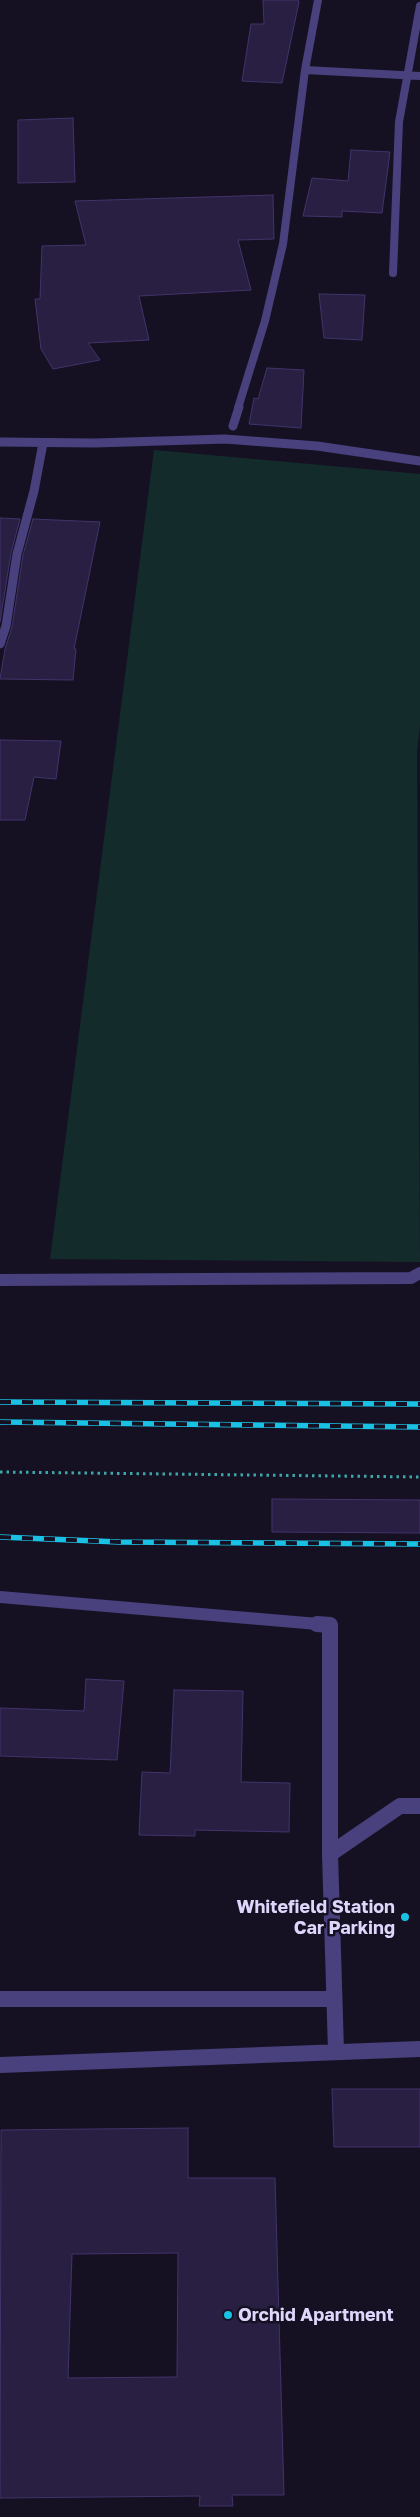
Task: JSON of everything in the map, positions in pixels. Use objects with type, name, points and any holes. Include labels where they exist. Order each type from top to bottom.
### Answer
[{"type":"street","points":[[233,426],[250,365],[265,321],[284,244],[305,70],[318,0]]},
{"type":"street","points":[[393,273],[399,122],[420,6]]},
{"type":"street","points":[[305,70],[420,76]]},
{"type":"street","points":[[0,442],[43,443],[225,439],[316,446],[420,461]]},
{"type":"street","points":[[0,644],[6,626],[17,554],[34,491],[43,443]]},
{"type":"street","points":[[0,1280],[411,1278],[420,1273]]},
{"type":"street","points":[[0,1597],[330,1625],[330,1854],[336,2051]]},
{"type":"street","points":[[330,1854],[400,1806],[420,1806]]},
{"type":"street","points":[[0,1999],[334,1999]]},
{"type":"street","points":[[0,2065],[420,2049]]},
{"type":"path","points":[[0,1472],[420,1477]]},
{"type":"green space","points":[[154,450],[420,474],[420,725],[417,751],[420,1262],[50,1259]]},
{"type":"building","points":[[263,0],[298,0],[299,2],[282,83],[242,81],[251,24],[264,24]]},
{"type":"building","points":[[73,118],[75,182],[18,183],[18,120]]},
{"type":"building","points":[[351,150],[390,152],[382,213],[342,211],[342,217],[303,216],[312,178],[348,181]]},
{"type":"building","points":[[273,195],[274,239],[238,240],[251,290],[139,296],[149,340],[88,343],[100,360],[53,369],[41,349],[35,299],[40,299],[42,246],[86,245],[75,201]]},
{"type":"building","points":[[319,294],[365,295],[362,340],[324,338]]},
{"type":"building","points":[[267,368],[304,370],[301,428],[249,424],[254,398],[258,399]]},
{"type":"building","points":[[0,518],[20,519],[11,553],[0,622]]},
{"type":"building","points":[[33,519],[100,522],[74,649],[76,649],[73,680],[0,679],[5,649],[12,627],[23,555]]},
{"type":"building","points":[[0,740],[61,741],[56,779],[34,777],[25,820],[0,820]]},
{"type":"building","points":[[272,1499],[420,1500],[420,1533],[272,1532]]},
{"type":"building","points":[[86,1679],[124,1681],[117,1760],[0,1756],[0,1708],[84,1711]]},
{"type":"building","points":[[174,1690],[243,1691],[241,1782],[290,1783],[289,1832],[195,1830],[195,1836],[139,1835],[142,1772],[170,1773]]},
{"type":"building","points":[[332,2089],[420,2089],[420,2147],[334,2147]]},
{"type":"building","name":"Orchid Apartment","points":[[188,2128],[188,2178],[275,2178],[284,2495],[232,2495],[233,2506],[199,2506],[200,2496],[0,2498],[1,2130]],"holes":[[[178,2253],[177,2377],[68,2378],[72,2254]]]},
{"type":"railway","points":[[0,1402],[420,1404]]},
{"type":"railway","points":[[0,1422],[420,1427]]},
{"type":"railway","points":[[0,1537],[119,1542],[420,1544]]},
{"type":"place","name":"Whitefield Station Car Parking","points":[[405,1917]]},
{"type":"place","name":"Orchid Apartment","points":[[228,2315]]}]
